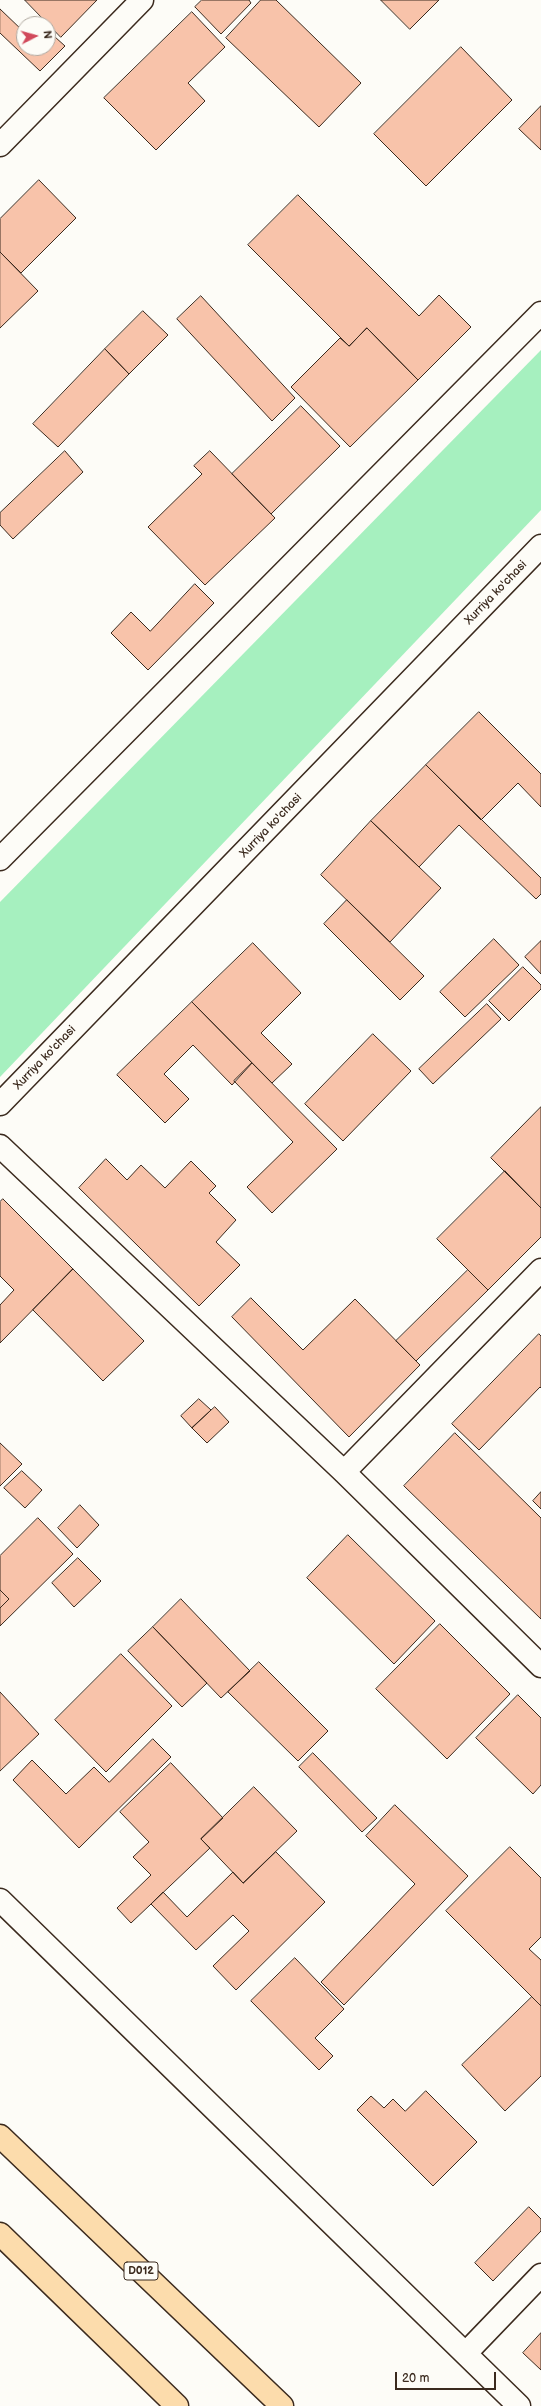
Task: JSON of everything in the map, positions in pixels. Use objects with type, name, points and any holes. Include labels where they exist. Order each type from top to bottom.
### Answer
[{"type":"highway","name":"D012","points":[[0,2136],[282,2406]]},
{"type":"highway","points":[[0,2234],[177,2406]]},
{"type":"street","points":[[0,145],[142,0]]},
{"type":"street","points":[[0,859],[541,313]]},
{"type":"street","name":"Xurriya ko'chasi","points":[[0,1104],[541,546]]},
{"type":"street","points":[[0,1146],[344,1472],[541,1666]]},
{"type":"street","points":[[344,1472],[541,1270]]},
{"type":"street","points":[[0,1900],[519,2406]]},
{"type":"street","points":[[466,2353],[541,2275]]},
{"type":"green space","points":[[541,350],[541,510],[0,1077],[0,902]]},
{"type":"building","points":[[25,0],[97,0],[61,37],[56,32],[56,16],[41,16]]},
{"type":"building","points":[[202,0],[249,0],[251,3],[221,34],[195,7]]},
{"type":"building","points":[[261,0],[276,0],[361,83],[319,127],[226,38]]},
{"type":"building","points":[[381,0],[439,0],[410,29]]},
{"type":"building","points":[[0,9],[16,24],[16,48],[0,33]]},
{"type":"building","points":[[192,12],[225,47],[188,83],[205,101],[156,150],[104,98]]},
{"type":"building","points":[[56,38],[65,46],[56,55]]},
{"type":"building","points":[[461,47],[512,100],[426,186],[374,134]]},
{"type":"building","points":[[24,56],[55,56],[40,71]]},
{"type":"building","points":[[541,106],[541,150],[519,129]]},
{"type":"building","points":[[39,180],[76,218],[21,273],[0,252],[0,219]]},
{"type":"building","points":[[298,195],[419,316],[439,295],[471,327],[418,380],[367,328],[349,346],[248,245]]},
{"type":"building","points":[[0,252],[38,291],[0,328]]},
{"type":"building","points":[[201,296],[295,398],[272,421],[177,319]]},
{"type":"building","points":[[143,311],[168,335],[129,374],[105,349]]},
{"type":"building","points":[[367,328],[418,380],[350,447],[291,387],[340,338],[349,346]]},
{"type":"building","points":[[105,349],[129,374],[58,447],[33,424]]},
{"type":"building","points":[[301,406],[340,446],[271,514],[232,474]]},
{"type":"building","points":[[65,451],[83,472],[13,539],[0,525],[0,513]]},
{"type":"building","points":[[210,451],[275,518],[205,585],[148,527],[202,474],[194,466]]},
{"type":"building","points":[[195,584],[214,603],[148,670],[111,633],[131,612],[150,631]]},
{"type":"building","points":[[479,712],[541,774],[541,807],[518,783],[481,820],[426,765]]},
{"type":"building","points":[[426,765],[541,878],[541,894],[536,899],[459,825],[419,867],[371,821]]},
{"type":"building","points":[[371,821],[441,888],[390,942],[321,875]]},
{"type":"building","points":[[347,900],[424,976],[400,1000],[324,924]]},
{"type":"building","points":[[494,939],[519,965],[465,1017],[440,992]]},
{"type":"building","points":[[541,941],[541,974],[525,957]]},
{"type":"building","points":[[253,943],[301,993],[261,1033],[292,1064],[272,1083],[192,1002]]},
{"type":"building","points":[[523,967],[541,985],[541,989],[509,1021],[489,1001]]},
{"type":"building","points":[[192,1002],[252,1063],[232,1085],[193,1045],[164,1074],[189,1099],[165,1123],[117,1075]]},
{"type":"building","points":[[487,1004],[501,1019],[433,1084],[419,1069]]},
{"type":"building","points":[[373,1034],[411,1071],[343,1141],[305,1104]]},
{"type":"building","points":[[252,1063],[337,1149],[272,1213],[247,1187],[293,1142],[234,1081]]},
{"type":"building","points":[[541,1107],[541,1208],[491,1158]]},
{"type":"building","points":[[106,1159],[127,1180],[141,1165],[165,1188],[191,1161],[216,1186],[209,1193],[236,1220],[216,1242],[240,1265],[199,1306],[79,1188]]},
{"type":"building","points":[[505,1171],[541,1208],[541,1237],[488,1290],[437,1239]]},
{"type":"building","points":[[3,1199],[73,1269],[0,1343],[0,1305],[14,1290],[0,1276],[0,1202]]},
{"type":"building","points":[[73,1269],[144,1341],[103,1381],[33,1310]]},
{"type":"building","points":[[468,1270],[488,1290],[416,1361],[396,1341]]},
{"type":"building","points":[[251,1298],[303,1350],[355,1299],[420,1365],[349,1437],[232,1317]]},
{"type":"building","points":[[539,1334],[541,1336],[541,1388],[540,1387],[479,1450],[452,1424]]},
{"type":"building","points":[[199,1399],[211,1410],[192,1428],[181,1416]]},
{"type":"building","points":[[215,1407],[229,1422],[207,1443],[192,1428]]},
{"type":"building","points":[[455,1433],[541,1518],[541,1619],[404,1486]]},
{"type":"building","points":[[0,1443],[22,1464],[0,1486]]},
{"type":"building","points":[[22,1471],[42,1490],[25,1508],[4,1488]]},
{"type":"building","points":[[541,1492],[541,1509],[533,1501]]},
{"type":"building","points":[[80,1505],[99,1525],[77,1548],[58,1528]]},
{"type":"building","points":[[38,1518],[73,1554],[0,1626],[0,1608],[9,1599],[0,1590],[0,1556]]},
{"type":"building","points":[[348,1535],[435,1621],[394,1664],[307,1578]]},
{"type":"building","points":[[78,1558],[101,1581],[74,1607],[52,1583]]},
{"type":"building","points":[[0,1590],[9,1599],[0,1608]]},
{"type":"building","points":[[181,1599],[250,1671],[221,1698],[153,1627]]},
{"type":"building","points":[[440,1624],[510,1694],[447,1759],[376,1689]]},
{"type":"building","points":[[153,1627],[207,1683],[182,1707],[128,1651]]},
{"type":"building","points":[[121,1654],[172,1706],[106,1772],[55,1720]]},
{"type":"building","points":[[259,1662],[328,1731],[298,1761],[228,1692]]},
{"type":"building","points":[[0,1692],[39,1734],[0,1771]]},
{"type":"building","points":[[518,1695],[541,1718],[541,1785],[533,1794],[476,1738]]},
{"type":"building","points":[[153,1739],[171,1757],[79,1848],[13,1780],[32,1760],[66,1794],[94,1767],[109,1782]]},
{"type":"building","points":[[313,1753],[377,1818],[362,1832],[299,1767]]},
{"type":"building","points":[[171,1763],[223,1818],[201,1839],[210,1848],[131,1923],[117,1908],[151,1875],[133,1857],[149,1842],[120,1812]]},
{"type":"building","points":[[254,1787],[297,1831],[243,1883],[201,1839]]},
{"type":"building","points":[[395,1805],[468,1876],[344,2005],[321,1982],[415,1884],[366,1836]]},
{"type":"building","points":[[510,1847],[541,1878],[541,1937],[529,1949],[541,1960],[541,2006],[446,1911]]},
{"type":"building","points":[[276,1852],[325,1902],[236,1990],[213,1966],[249,1931],[233,1915],[196,1950],[151,1904],[163,1892],[187,1917],[233,1872],[243,1883]]},
{"type":"building","points":[[295,1958],[344,2009],[315,2038],[333,2056],[319,2070],[251,2001]]},
{"type":"building","points":[[532,1997],[541,2006],[541,2076],[505,2111],[462,2065]]},
{"type":"building","points":[[426,2091],[477,2142],[433,2186],[357,2110],[371,2096],[384,2108],[393,2099],[405,2111]]},
{"type":"building","points":[[529,2207],[541,2219],[541,2231],[493,2281],[475,2263]]},
{"type":"building","points":[[541,2333],[541,2370],[523,2353]]}]
